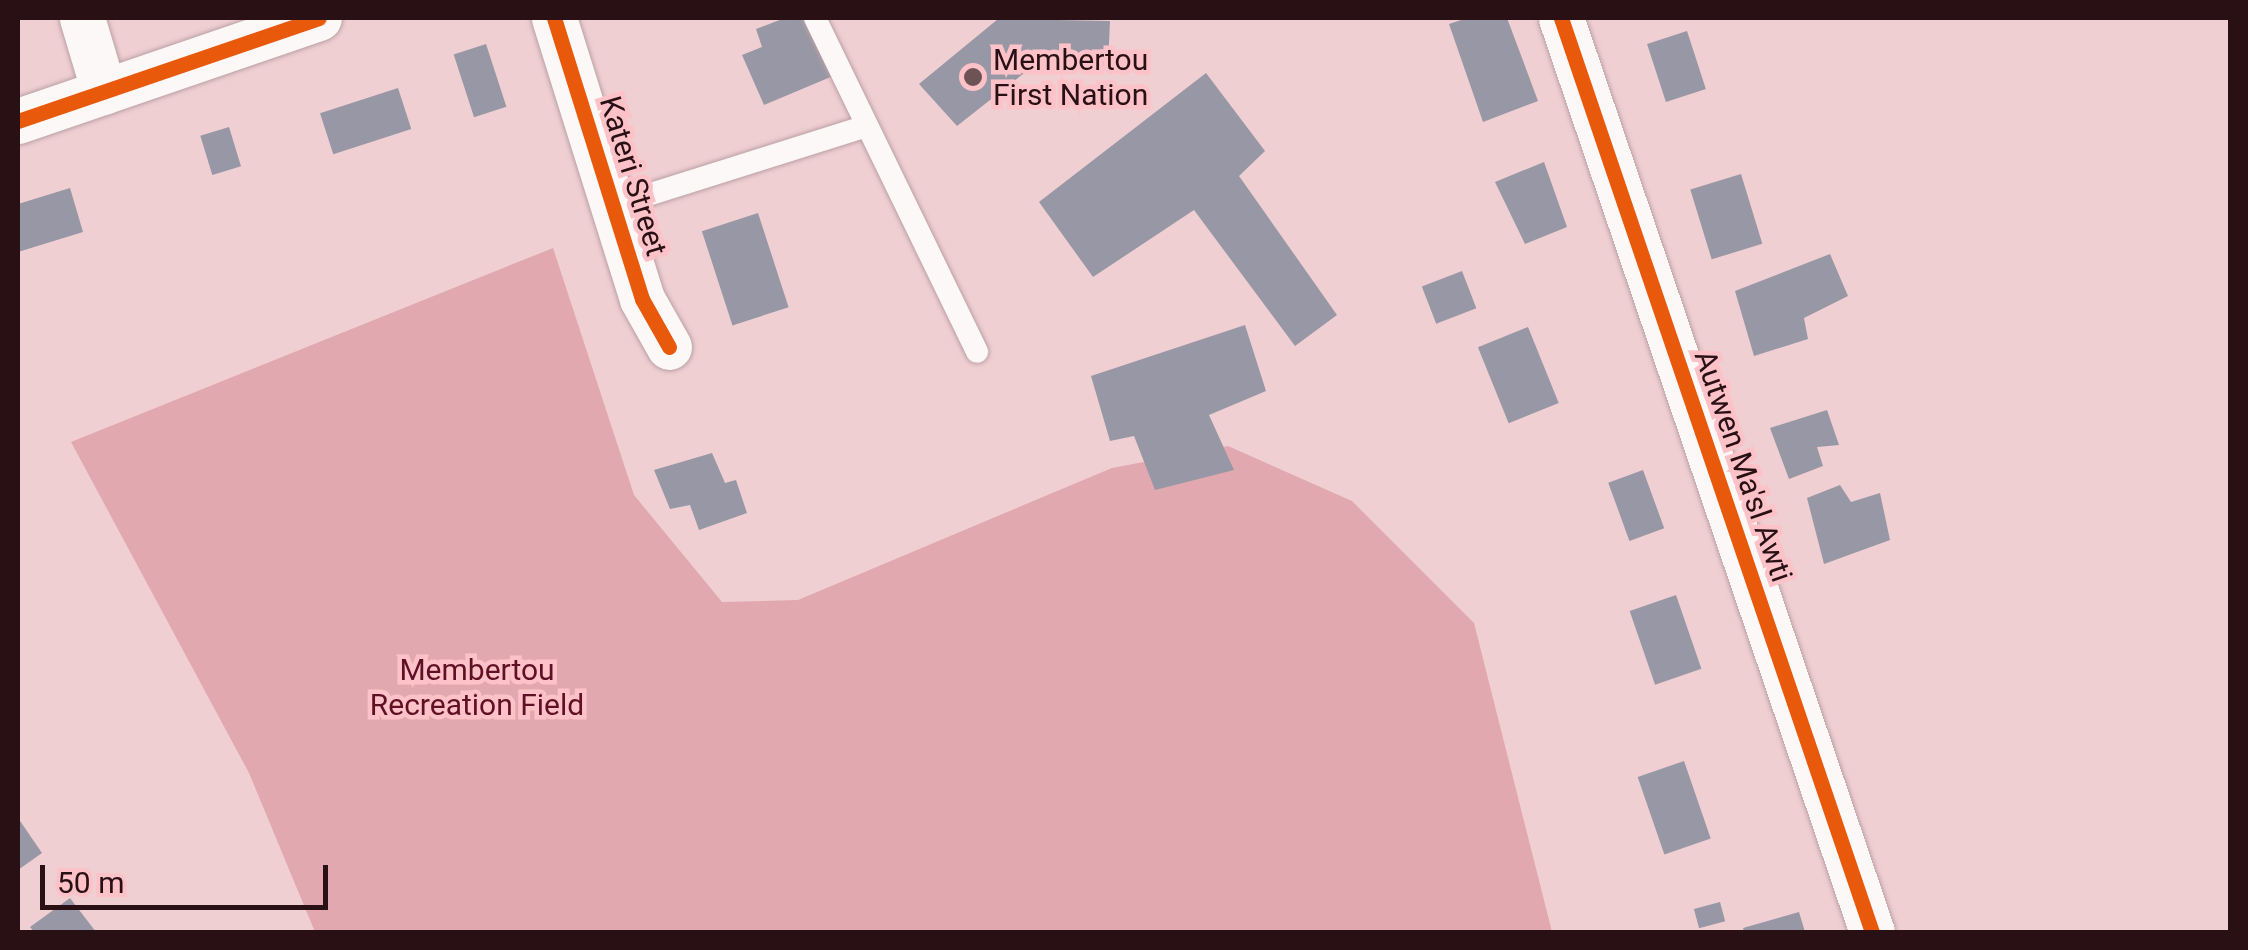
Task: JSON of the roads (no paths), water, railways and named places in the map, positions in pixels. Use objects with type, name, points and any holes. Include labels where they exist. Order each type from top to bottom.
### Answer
[{"type":"street","points":[[82,18],[104,92]]},
{"type":"street","points":[[18,121],[320,18]]},
{"type":"street","name":"Kateri Street","points":[[554,18],[642,299],[669,347]]},
{"type":"street","name":"Autwen Ma'sl Awti","points":[[1561,18],[1872,932]]},
{"type":"lane","points":[[815,18],[977,352]]},
{"type":"lane","points":[[613,206],[866,126]]},
{"type":"place","name":"Membertou First Nation","points":[[973,77]]},
{"type":"park label","name":"Membertou Recreation Field","points":[[477,687]]}]
